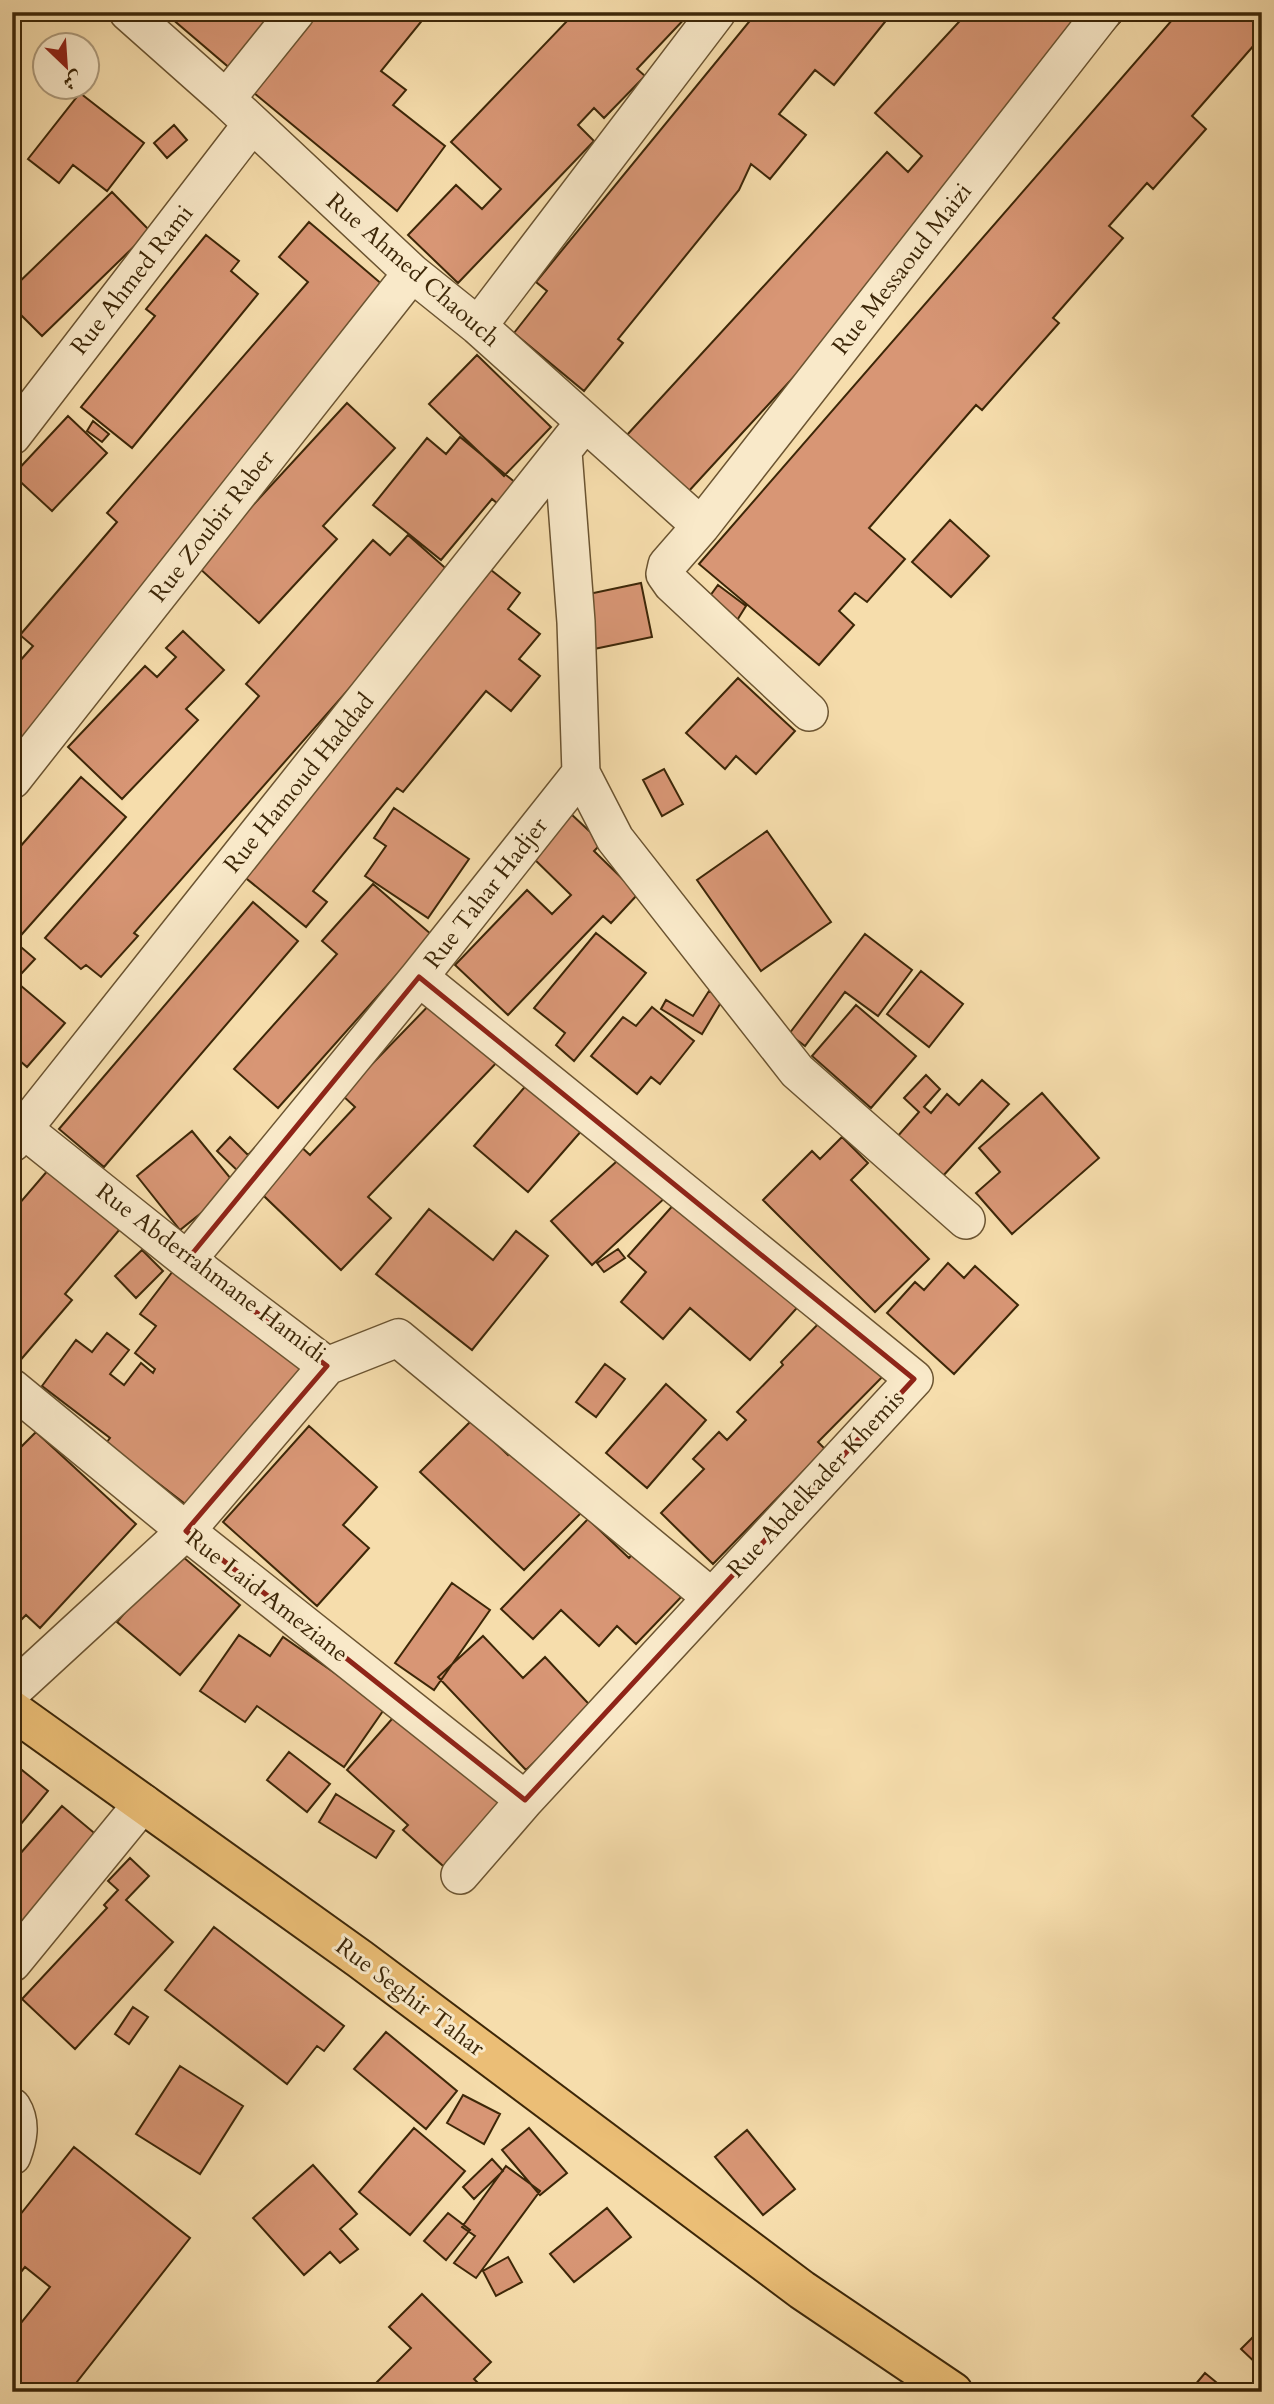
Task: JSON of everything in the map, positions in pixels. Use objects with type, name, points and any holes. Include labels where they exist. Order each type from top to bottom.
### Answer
[{"type":"main road","name":"Rue Seghir Tahar","points":[[12,1710],[360,1959],[802,2290],[953,2392]]},
{"type":"street","name":"Rue Ahmed Chaouch","points":[[128,12],[226,99],[412,273],[478,326],[701,526]]},
{"type":"street","points":[[226,99],[296,12]]},
{"type":"street","points":[[478,326],[717,12]]},
{"type":"street","name":"Rue Messaoud Maizi","points":[[809,712],[672,584],[665,574],[667,565],[701,526],[1103,12]]},
{"type":"street","name":"Rue Ahmed Rami","points":[[12,436],[252,124]]},
{"type":"street","name":"Rue Zoubir Raber","points":[[12,780],[412,273]]},
{"type":"street","name":"Rue Hamoud Haddad","points":[[16,1131],[564,452],[585,422]]},
{"type":"street","points":[[564,452],[576,622],[581,773],[615,839],[797,1071],[966,1220]]},
{"type":"street","name":"Rue Tahar Hadjer","points":[[187,1260],[419,977],[581,773]]},
{"type":"street","name":"Rue Abdelkader Khemis","points":[[419,977],[914,1378],[525,1800],[460,1875]]},
{"type":"street","name":"Rue Abderrahmane Hamidi","points":[[16,1131],[327,1366],[398,1338],[711,1597]]},
{"type":"street","points":[[12,1691],[186,1531],[327,1366]]},
{"type":"street","name":"Rue Laid Ameziane","points":[[12,1388],[186,1531],[525,1800]]},
{"type":"street","points":[[12,1963],[143,1803]]},
{"type":"street","points":[[12,2108],[16,2114],[19,2138],[12,2156]]},
{"type":"highlighted area","points":[[419,977],[914,1379],[525,1800],[186,1531],[327,1366],[187,1260]]},
{"type":"building","points":[[164,12],[294,12],[239,76]]},
{"type":"building","points":[[300,12],[429,12],[381,71],[406,90],[393,105],[445,146],[397,211],[248,88]]},
{"type":"building","points":[[563,12],[691,12],[637,69],[645,76],[604,118],[594,108],[578,125],[594,141],[458,283],[408,235],[456,185],[482,209],[501,189],[451,142],[569,19]]},
{"type":"building","points":[[757,12],[893,12],[834,85],[815,70],[779,114],[806,135],[770,179],[751,164],[739,190],[618,339],[623,343],[584,391],[514,333],[547,291],[536,282]]},
{"type":"building","points":[[968,12],[1129,12],[688,492],[626,436],[887,152],[908,172],[922,156],[875,113]]},
{"type":"building","points":[[1179,12],[1262,12],[1262,36],[1192,116],[1206,129],[1153,189],[1147,183],[1109,226],[1123,238],[1053,318],[1059,323],[982,410],[976,405],[869,528],[905,559],[867,602],[855,593],[839,611],[854,625],[819,665],[699,564]]},
{"type":"building","points":[[73,102],[92,102],[144,143],[107,191],[73,165],[59,183],[28,159]]},
{"type":"building","points":[[174,125],[187,140],[167,158],[154,143]]},
{"type":"building","points":[[112,192],[150,231],[42,336],[12,306],[12,289]]},
{"type":"building","points":[[309,222],[397,297],[67,680],[72,684],[12,778],[12,670],[33,646],[20,635],[117,522],[107,513],[308,282],[279,257]]},
{"type":"building","points":[[206,235],[239,261],[231,271],[258,294],[132,448],[81,407],[155,316],[146,309]]},
{"type":"building","points":[[477,355],[551,427],[504,476],[429,404]]},
{"type":"building","points":[[347,403],[395,448],[323,526],[337,539],[259,623],[197,566]]},
{"type":"building","points":[[68,416],[107,453],[52,511],[13,475]]},
{"type":"building","points":[[93,421],[109,434],[102,442],[87,431]]},
{"type":"building","points":[[460,437],[534,498],[516,519],[492,499],[441,560],[373,505],[427,438],[446,454]]},
{"type":"building","points":[[950,520],[989,556],[951,597],[912,562]]},
{"type":"building","points":[[408,535],[451,573],[134,933],[138,936],[101,977],[86,965],[81,969],[45,938],[259,696],[246,684],[373,540],[390,555]]},
{"type":"building","points":[[491,570],[520,593],[508,609],[540,634],[519,659],[540,676],[511,711],[486,691],[403,792],[397,788],[313,891],[327,902],[306,927],[242,875]]},
{"type":"building","points":[[641,583],[652,637],[594,649],[584,595]]},
{"type":"building","points":[[718,585],[746,606],[736,622],[707,600]]},
{"type":"building","points":[[183,631],[224,670],[186,709],[198,720],[122,799],[68,747],[145,666],[157,677],[176,657],[166,648]]},
{"type":"building","points":[[738,678],[795,731],[756,774],[736,756],[725,769],[686,733]]},
{"type":"building","points":[[664,769],[683,804],[662,816],[643,780]]},
{"type":"building","points":[[81,777],[126,817],[15,942],[35,959],[21,974],[12,965],[12,856]]},
{"type":"building","points":[[394,808],[469,859],[428,918],[365,876],[386,846],[374,838]]},
{"type":"building","points":[[570,813],[602,843],[594,851],[638,894],[611,923],[603,916],[508,1015],[455,965],[527,890],[552,914],[571,895],[530,855]]},
{"type":"building","points":[[767,831],[831,922],[761,971],[697,880]]},
{"type":"building","points":[[373,884],[432,935],[278,1108],[234,1069],[337,954],[322,941]]},
{"type":"building","points":[[253,902],[298,941],[104,1167],[59,1129]]},
{"type":"building","points":[[596,933],[646,973],[574,1061],[556,1045],[565,1033],[534,1008]]},
{"type":"building","points":[[865,934],[912,970],[878,1016],[845,992],[805,1046],[789,1034]]},
{"type":"building","points":[[921,971],[963,1004],[929,1047],[887,1014]]},
{"type":"building","points":[[20,985],[65,1023],[27,1067],[12,1054],[12,994]]},
{"type":"building","points":[[709,991],[723,999],[702,1034],[661,1009],[666,1000],[693,1016]]},
{"type":"building","points":[[437,997],[501,1058],[368,1197],[391,1218],[341,1270],[217,1151],[230,1137],[248,1155],[288,1114],[298,1144],[310,1155],[355,1107],[342,1095]]},
{"type":"building","points":[[856,1005],[916,1056],[871,1108],[812,1056]]},
{"type":"building","points":[[652,1007],[694,1041],[660,1084],[651,1077],[637,1094],[591,1056],[623,1017],[636,1026]]},
{"type":"building","points":[[535,1075],[590,1121],[528,1192],[474,1146]]},
{"type":"building","points":[[926,1075],[940,1089],[924,1107],[931,1113],[947,1094],[959,1105],[982,1080],[1009,1104],[942,1177],[897,1137],[919,1112],[904,1098]]},
{"type":"building","points":[[1042,1093],[1099,1158],[1012,1234],[976,1193],[1000,1172],[979,1148]]},
{"type":"building","points":[[192,1131],[236,1185],[180,1230],[137,1176]]},
{"type":"building","points":[[842,1137],[868,1163],[851,1180],[929,1259],[875,1312],[763,1200],[812,1151],[820,1159]]},
{"type":"building","points":[[627,1152],[667,1196],[592,1265],[551,1221]]},
{"type":"building","points":[[49,1169],[120,1229],[65,1294],[72,1300],[12,1370],[12,1212]]},
{"type":"building","points":[[684,1193],[804,1300],[750,1360],[690,1308],[663,1339],[621,1302],[646,1272],[628,1256]]},
{"type":"building","points":[[429,1209],[493,1260],[516,1231],[548,1256],[472,1350],[376,1274]]},
{"type":"building","points":[[618,1249],[625,1258],[604,1272],[597,1263]]},
{"type":"building","points":[[142,1250],[163,1271],[136,1298],[115,1276]]},
{"type":"building","points":[[948,1263],[964,1278],[975,1266],[1018,1305],[954,1374],[887,1313],[915,1282],[924,1290]]},
{"type":"building","points":[[173,1271],[304,1365],[193,1510],[106,1443],[110,1438],[42,1386],[76,1340],[92,1352],[107,1333],[129,1350],[110,1374],[124,1385],[141,1363],[153,1373],[155,1369],[135,1353],[156,1326],[140,1314]]},
{"type":"building","points":[[823,1319],[895,1364],[818,1442],[825,1449],[713,1564],[661,1513],[704,1469],[693,1459],[719,1432],[727,1440],[746,1420],[737,1412]]},
{"type":"building","points":[[605,1364],[625,1379],[596,1417],[576,1402]]},
{"type":"building","points":[[666,1384],[706,1420],[647,1488],[606,1453]]},
{"type":"building","points":[[472,1420],[508,1455],[515,1446],[582,1512],[524,1570],[420,1472]]},
{"type":"building","points":[[309,1426],[377,1487],[343,1525],[369,1548],[317,1606],[223,1522]]},
{"type":"building","points":[[36,1432],[136,1524],[40,1628],[26,1615],[12,1629],[12,1456]]},
{"type":"building","points":[[588,1519],[629,1558],[639,1547],[685,1593],[636,1644],[617,1626],[599,1646],[561,1610],[533,1639],[501,1609]]},
{"type":"building","points":[[176,1551],[240,1605],[180,1675],[117,1622]]},
{"type":"building","points":[[452,1583],[490,1610],[434,1690],[395,1663]]},
{"type":"building","points":[[239,1635],[270,1656],[283,1637],[385,1708],[344,1767],[257,1706],[245,1722],[200,1691]]},
{"type":"building","points":[[483,1636],[523,1678],[545,1657],[600,1716],[559,1739],[526,1770],[438,1677]]},
{"type":"building","points":[[399,1711],[510,1810],[452,1874],[403,1830],[408,1825],[347,1770]]},
{"type":"building","points":[[289,1752],[330,1784],[307,1812],[267,1780]]},
{"type":"building","points":[[12,1762],[48,1791],[12,1835]]},
{"type":"building","points":[[336,1794],[394,1831],[376,1858],[319,1822]]},
{"type":"building","points":[[62,1806],[111,1847],[12,1961],[12,1849],[19,1855]]},
{"type":"building","points":[[130,1858],[149,1876],[126,1900],[173,1942],[75,2049],[22,1999],[107,1908],[104,1905],[118,1890],[108,1881]]},
{"type":"building","points":[[214,1927],[344,2026],[324,2051],[317,2046],[287,2084],[165,1990]]},
{"type":"building","points":[[133,2007],[148,2017],[129,2044],[115,2034]]},
{"type":"building","points":[[386,2032],[457,2091],[426,2129],[354,2069]]},
{"type":"building","points":[[180,2066],[243,2106],[200,2174],[136,2134]]},
{"type":"building","points":[[463,2095],[500,2114],[484,2144],[447,2123]]},
{"type":"building","points":[[414,2128],[465,2171],[410,2235],[359,2192]]},
{"type":"building","points":[[529,2128],[567,2173],[540,2195],[502,2150]]},
{"type":"building","points":[[747,2130],[795,2189],[763,2215],[715,2157]]},
{"type":"building","points":[[74,2147],[190,2238],[69,2392],[12,2392],[12,2334],[50,2287],[25,2267],[12,2283],[12,2225]]},
{"type":"building","points":[[492,2159],[503,2171],[474,2199],[463,2187]]},
{"type":"building","points":[[313,2165],[357,2214],[340,2229],[358,2249],[340,2263],[330,2252],[304,2275],[253,2218]]},
{"type":"building","points":[[506,2166],[540,2191],[476,2278],[454,2263],[475,2236],[462,2227]]},
{"type":"building","points":[[607,2208],[631,2237],[574,2282],[550,2254]]},
{"type":"building","points":[[448,2213],[470,2230],[446,2260],[424,2241]]},
{"type":"building","points":[[508,2257],[522,2282],[496,2296],[483,2271]]},
{"type":"building","points":[[422,2294],[491,2362],[474,2379],[487,2392],[367,2392],[411,2348],[389,2327]]},
{"type":"building","points":[[1262,2328],[1262,2369],[1241,2349]]},
{"type":"building","points":[[1205,2373],[1228,2392],[1189,2392]]}]
